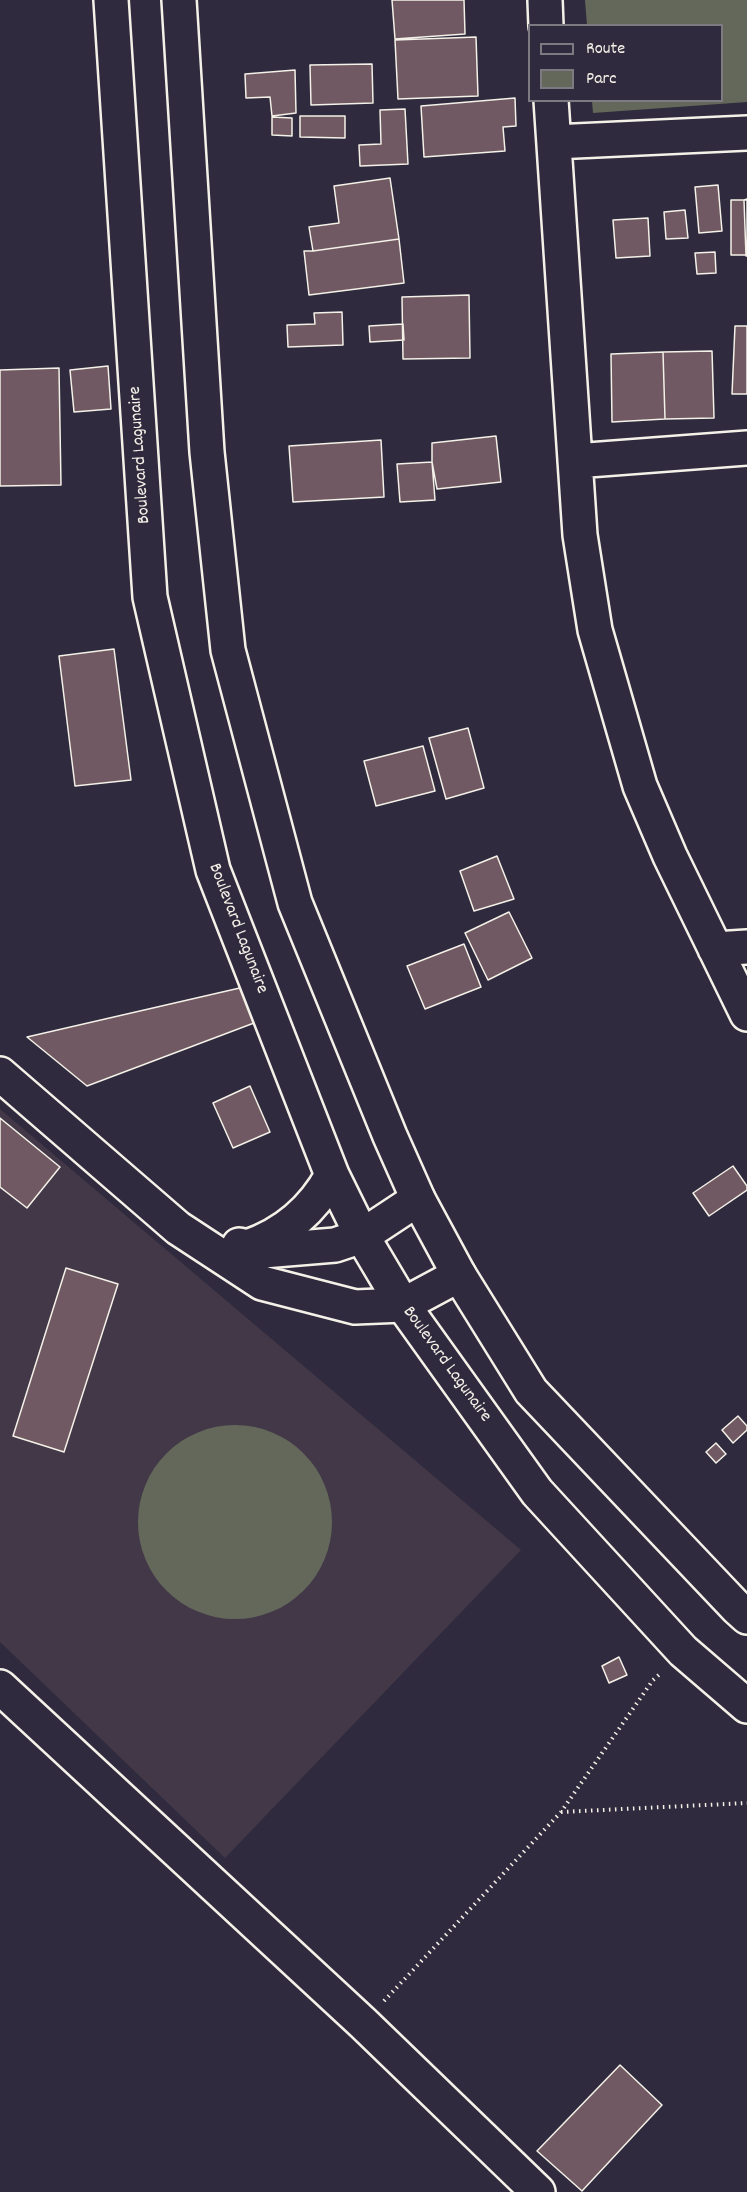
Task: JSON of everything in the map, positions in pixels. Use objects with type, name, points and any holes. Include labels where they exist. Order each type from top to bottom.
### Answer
[{"type":"main road","name":"Boulevard Lagunaire","points":[[111,0],[150,597],[213,870],[332,1175],[362,1236],[403,1305],[537,1491],[683,1651],[747,1706]]},
{"type":"main road","points":[[179,0],[207,452],[228,650],[295,903],[418,1199],[459,1275],[531,1391],[747,1617]]},
{"type":"main road","points":[[545,0],[546,24]]},
{"type":"main road","points":[[551,102],[580,536],[595,630],[640,786],[670,856],[747,1014]]},
{"type":"main road","points":[[554,142],[747,133]]},
{"type":"main road","points":[[575,461],[747,448]]},
{"type":"main road","points":[[715,949],[747,947]]},
{"type":"main road","points":[[0,1074],[178,1228],[262,1283],[355,1307],[403,1305],[459,1275]]},
{"type":"main road","points":[[100,1159],[236,1244],[263,1251],[335,1245],[362,1236],[418,1199]]},
{"type":"main road","points":[[247,1247],[269,1239],[304,1214],[323,1192],[332,1175]]},
{"type":"main road","points":[[0,1687],[363,2023],[538,2192]]},
{"type":"path","points":[[363,2023],[561,1812],[653,1680],[683,1651]]},
{"type":"path","points":[[561,1812],[747,1803]]},
{"type":"shaded area","points":[[0,1109],[521,1550],[225,1858],[0,1642]]},
{"type":"green space","points":[[585,0],[747,0],[747,102],[593,113],[592,102],[723,102],[723,24],[587,24]]},
{"type":"green space","points":[[225,1425],[245,1425],[281,1436],[304,1453],[316,1468],[325,1485],[332,1512],[332,1532],[325,1559],[316,1576],[304,1591],[289,1603],[272,1612],[245,1619],[225,1619],[189,1608],[160,1584],[149,1568],[142,1550],[138,1532],[138,1512],[149,1476],[173,1447],[189,1436],[207,1429]]},
{"type":"building","points":[[392,0],[464,0],[465,34],[395,39]]},
{"type":"building","points":[[476,37],[478,96],[398,99],[395,40]]},
{"type":"building","points":[[372,64],[373,103],[311,105],[310,65]]},
{"type":"building","points":[[295,70],[296,113],[272,116],[270,97],[246,98],[245,74]]},
{"type":"building","points":[[515,98],[516,126],[503,127],[505,151],[424,157],[421,106]]},
{"type":"building","points":[[405,109],[408,164],[360,166],[359,145],[381,144],[380,110]]},
{"type":"building","points":[[300,116],[345,116],[345,138],[300,137]]},
{"type":"building","points":[[272,117],[292,118],[292,136],[272,135]]},
{"type":"building","points":[[390,178],[399,239],[313,251],[309,227],[339,223],[334,186]]},
{"type":"building","points":[[718,185],[722,231],[699,233],[695,187]]},
{"type":"building","points":[[747,199],[747,256],[746,256],[744,200]]},
{"type":"building","points":[[731,200],[747,200],[747,255],[731,255]]},
{"type":"building","points":[[685,210],[688,238],[666,239],[664,212]]},
{"type":"building","points":[[648,218],[650,256],[616,258],[613,220]]},
{"type":"building","points":[[399,239],[404,283],[309,295],[304,251]]},
{"type":"building","points":[[715,252],[716,273],[697,274],[695,253]]},
{"type":"building","points":[[469,295],[470,358],[403,359],[402,297]]},
{"type":"building","points":[[342,312],[343,345],[288,347],[287,325],[315,324],[314,313]]},
{"type":"building","points":[[403,324],[404,340],[370,342],[369,326]]},
{"type":"building","points":[[735,326],[747,326],[747,394],[732,394]]},
{"type":"building","points":[[712,351],[714,418],[665,419],[663,352]]},
{"type":"building","points":[[663,352],[665,419],[612,422],[611,354]]},
{"type":"building","points":[[108,366],[111,409],[74,412],[70,370]]},
{"type":"building","points":[[59,368],[61,485],[0,486],[0,370]]},
{"type":"building","points":[[496,436],[501,482],[437,489],[432,462],[432,443]]},
{"type":"building","points":[[381,440],[384,497],[293,502],[289,446]]},
{"type":"building","points":[[432,462],[435,500],[400,502],[397,464]]},
{"type":"building","points":[[114,649],[131,780],[75,786],[59,656]]},
{"type":"building","points":[[468,728],[484,788],[446,799],[429,738]]},
{"type":"building","points":[[423,746],[435,791],[376,806],[364,761]]},
{"type":"building","points":[[497,856],[514,899],[474,911],[460,871]]},
{"type":"building","points":[[509,912],[532,958],[488,980],[465,933]]},
{"type":"building","points":[[464,944],[481,987],[425,1009],[407,966]]},
{"type":"building","points":[[244,987],[254,1023],[87,1086],[27,1037]]},
{"type":"building","points":[[250,1086],[270,1132],[233,1148],[213,1103]]},
{"type":"building","points":[[0,1118],[60,1167],[27,1208],[0,1187]]},
{"type":"building","points":[[733,1166],[747,1186],[747,1190],[709,1216],[693,1193]]},
{"type":"building","points":[[66,1268],[118,1284],[64,1452],[13,1436]]},
{"type":"building","points":[[738,1416],[747,1426],[747,1430],[733,1443],[722,1430]]},
{"type":"building","points":[[716,1443],[726,1454],[716,1463],[706,1452]]},
{"type":"building","points":[[619,1657],[627,1675],[609,1683],[602,1666]]},
{"type":"building","points":[[620,2065],[662,2105],[582,2191],[537,2151]]}]
